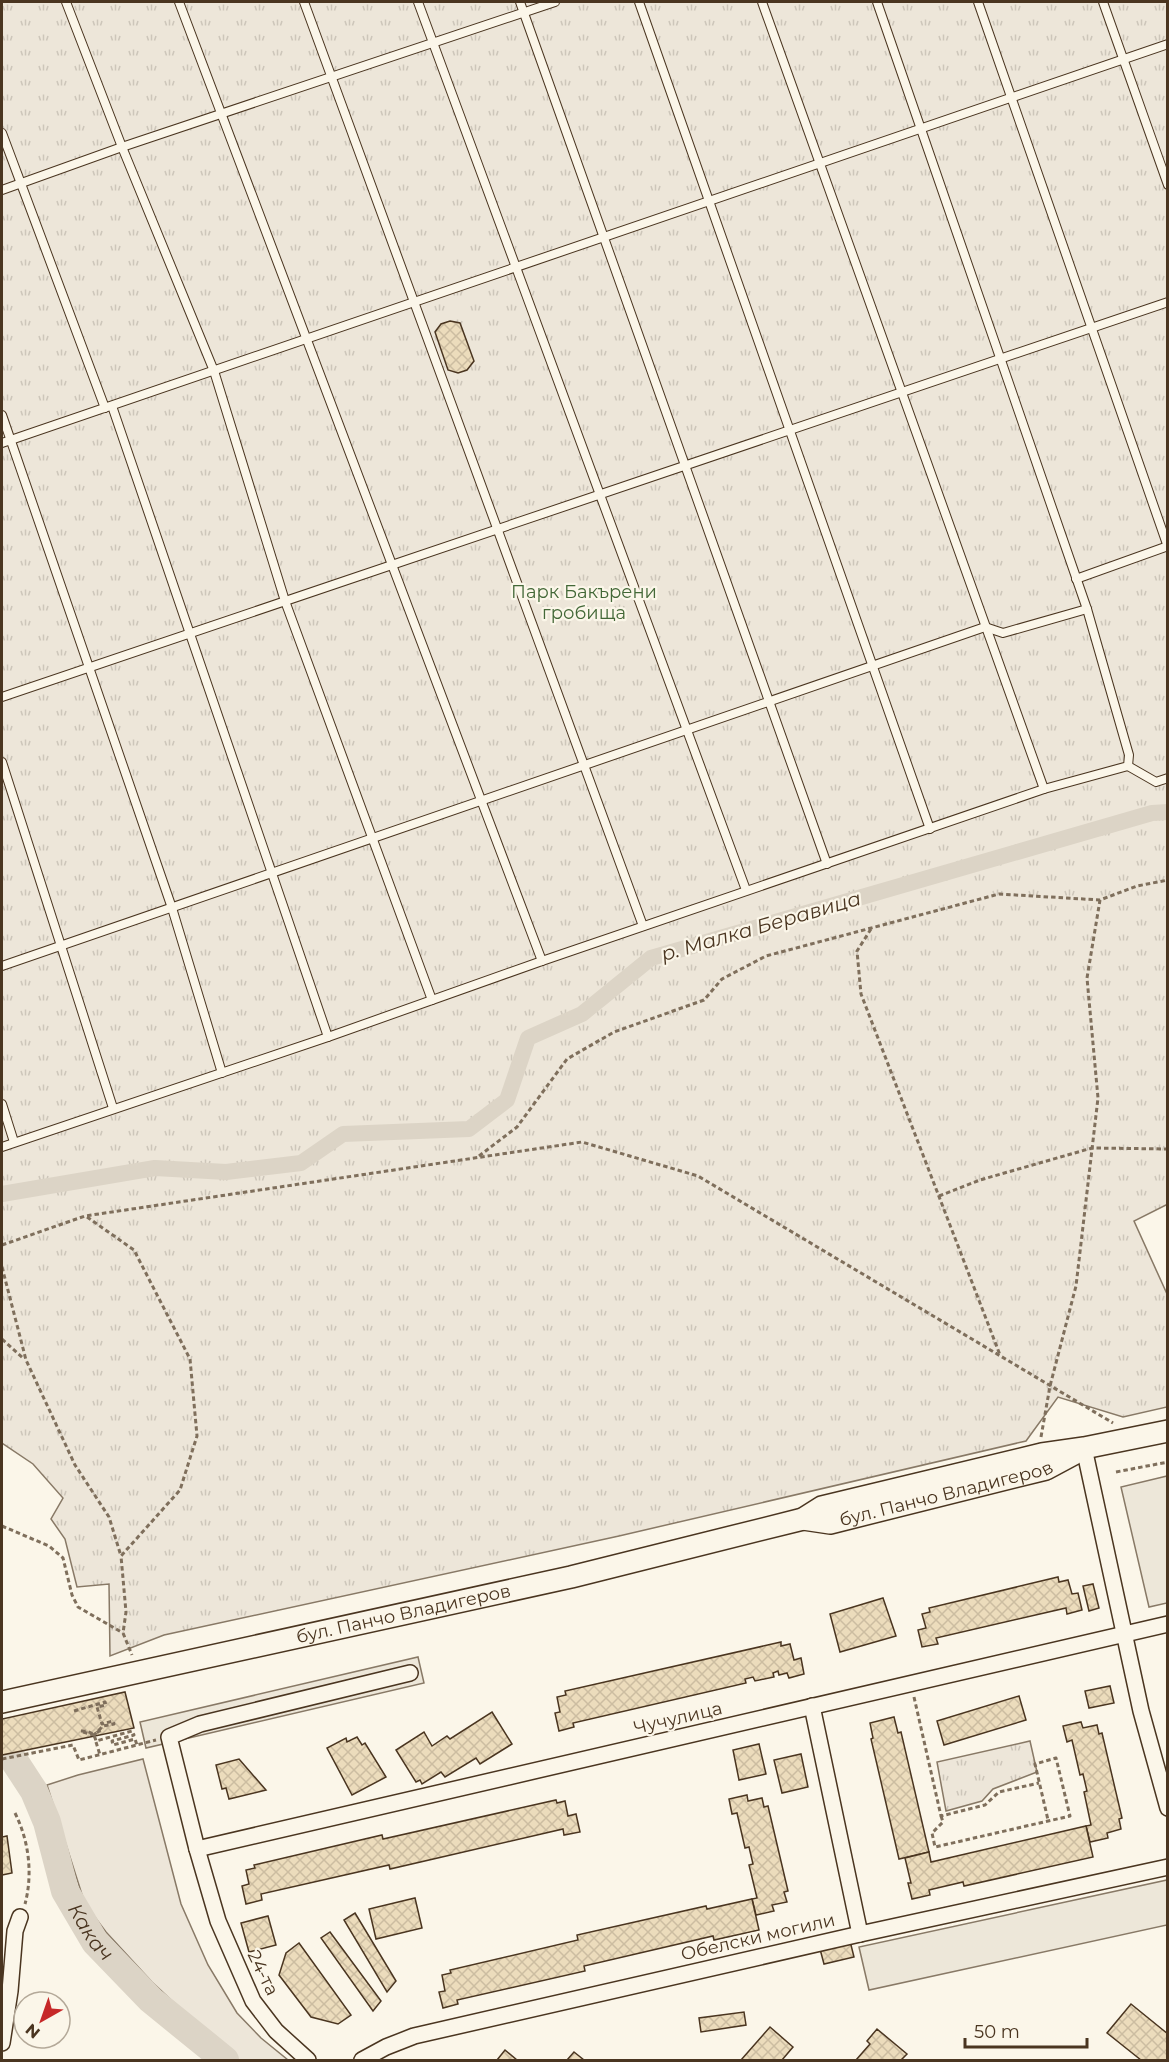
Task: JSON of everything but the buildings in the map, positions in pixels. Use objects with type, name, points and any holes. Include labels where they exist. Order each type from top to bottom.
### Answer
[{"type":"street","name":"бул. Панчо Владигеров","points":[[8,1698],[571,1577],[803,1519],[822,1507],[1042,1454],[1167,1431]]},
{"type":"street","points":[[1084,1448],[1141,1711],[1167,1808]]},
{"type":"street","name":"Чучулица","points":[[197,1849],[1167,1624]]},
{"type":"street","points":[[169,1737],[200,1724],[410,1673]]},
{"type":"street","points":[[812,1706],[860,1934]]},
{"type":"street","name":"24-та","points":[[169,1737],[218,1921],[253,2001],[276,2031],[308,2061]]},
{"type":"street","name":"Обелски могили","points":[[362,2061],[386,2047],[414,2036],[860,1934],[1167,1867]]},
{"type":"street","points":[[2,2043],[10,1991],[15,1931],[20,1917]]},
{"type":"lane","points":[[66,2],[122,147],[214,371],[285,601],[432,1000]]},
{"type":"lane","points":[[179,2],[542,961]]},
{"type":"lane","points":[[304,2],[643,926]]},
{"type":"lane","points":[[418,2],[746,890]]},
{"type":"lane","points":[[520,2],[827,864]]},
{"type":"lane","points":[[2,190],[122,147],[555,2]]},
{"type":"lane","points":[[639,2],[930,829]]},
{"type":"lane","points":[[762,2],[1044,789]]},
{"type":"lane","points":[[877,2],[1087,609],[1129,754],[1128,766]]},
{"type":"lane","points":[[978,2],[1167,547],[1077,579]]},
{"type":"lane","points":[[1103,2],[1167,185]]},
{"type":"lane","points":[[2,443],[1167,44]]},
{"type":"lane","points":[[2,133],[109,407],[190,633],[328,1037]]},
{"type":"lane","points":[[2,697],[1167,302]]},
{"type":"lane","points":[[2,415],[172,908],[222,1073]]},
{"type":"lane","points":[[2,966],[986,627],[1003,633],[1087,609]]},
{"type":"lane","points":[[2,762],[113,1108]]},
{"type":"lane","points":[[2,1147],[328,1037],[746,890],[1044,789],[1128,766],[1156,782],[1167,778]]},
{"type":"lane","points":[[2,1104],[14,1142]]},
{"type":"path","points":[[478,1157],[517,1127],[567,1059],[614,1032],[704,1000],[722,979],[766,956],[999,894],[1100,900],[1137,886],[1167,880]]},
{"type":"path","points":[[1040,1444],[1050,1386],[1076,1286],[1098,1098],[1087,978],[1100,900]]},
{"type":"path","points":[[872,928],[857,951],[861,994],[1000,1356]]},
{"type":"path","points":[[2,1245],[85,1216],[582,1142],[698,1176],[1118,1426]]},
{"type":"path","points":[[939,1196],[980,1180],[1092,1148],[1167,1149]]},
{"type":"path","points":[[85,1216],[134,1250],[190,1359],[197,1436],[180,1490],[121,1556]]},
{"type":"path","points":[[2,1267],[26,1360],[75,1464],[109,1517],[121,1556],[126,1612],[123,1633],[140,1671]]},
{"type":"path","points":[[2,1339],[26,1360]]},
{"type":"path","points":[[1116,1472],[1167,1462]]},
{"type":"path","points":[[2,1526],[50,1546],[63,1558],[72,1595],[78,1607],[123,1633]]},
{"type":"path","points":[[910,1684],[943,1822],[932,1833],[935,1847],[1070,1816],[1056,1758],[1035,1764],[1048,1820]]},
{"type":"path","points":[[74,1711],[105,1702],[106,1705],[97,1707],[102,1724],[113,1721],[114,1724],[103,1726],[94,1735]]},
{"type":"path","points":[[81,1731],[94,1735]]},
{"type":"path","points":[[96,1742],[132,1731],[134,1735],[112,1741],[113,1745],[135,1739],[137,1745]]},
{"type":"path","points":[[94,1735],[100,1755]]},
{"type":"path","points":[[2,1759],[73,1745],[79,1760],[169,1737]]},
{"type":"path","points":[[941,1815],[985,1805],[999,1792],[1040,1783]]},
{"type":"path","points":[[15,1813],[24,1839],[30,1874],[26,1903],[20,1917]]},
{"type":"green space","name":"Парк Бакърени гробища","points":[[2,2],[1167,2],[1168,1204],[1134,1221],[1167,1294],[1167,1407],[1123,1417],[1058,1397],[1026,1441],[619,1536],[164,1635],[110,1656],[109,1584],[77,1587],[65,1539],[51,1519],[63,1498],[33,1464],[2,1443]]},
{"type":"green space","points":[[1030,1741],[1037,1772],[993,1789],[982,1801],[946,1811],[937,1762]]},
{"type":"green space","points":[[143,1759],[181,1904],[208,1965],[237,2013],[261,2038],[288,2060],[235,2060],[152,1982],[106,1932],[85,1904],[47,1785]]},
{"type":"shaded area","points":[[1167,1476],[1167,1603],[1149,1607],[1121,1487]]},
{"type":"shaded area","points":[[418,1657],[424,1683],[146,1748],[140,1722]]},
{"type":"shaded area","points":[[1167,1880],[1167,1925],[869,1990],[859,1947]]},
{"type":"waterway","name":"р. Малка Беравица","points":[[2,1194],[155,1168],[226,1172],[301,1163],[343,1134],[469,1129],[507,1100],[528,1038],[582,1014],[651,958],[1152,813],[1168,812]]},
{"type":"waterway","name":"Какач","points":[[15,1762],[34,1791],[47,1822],[65,1891],[95,1942],[151,2000],[225,2060]]}]
